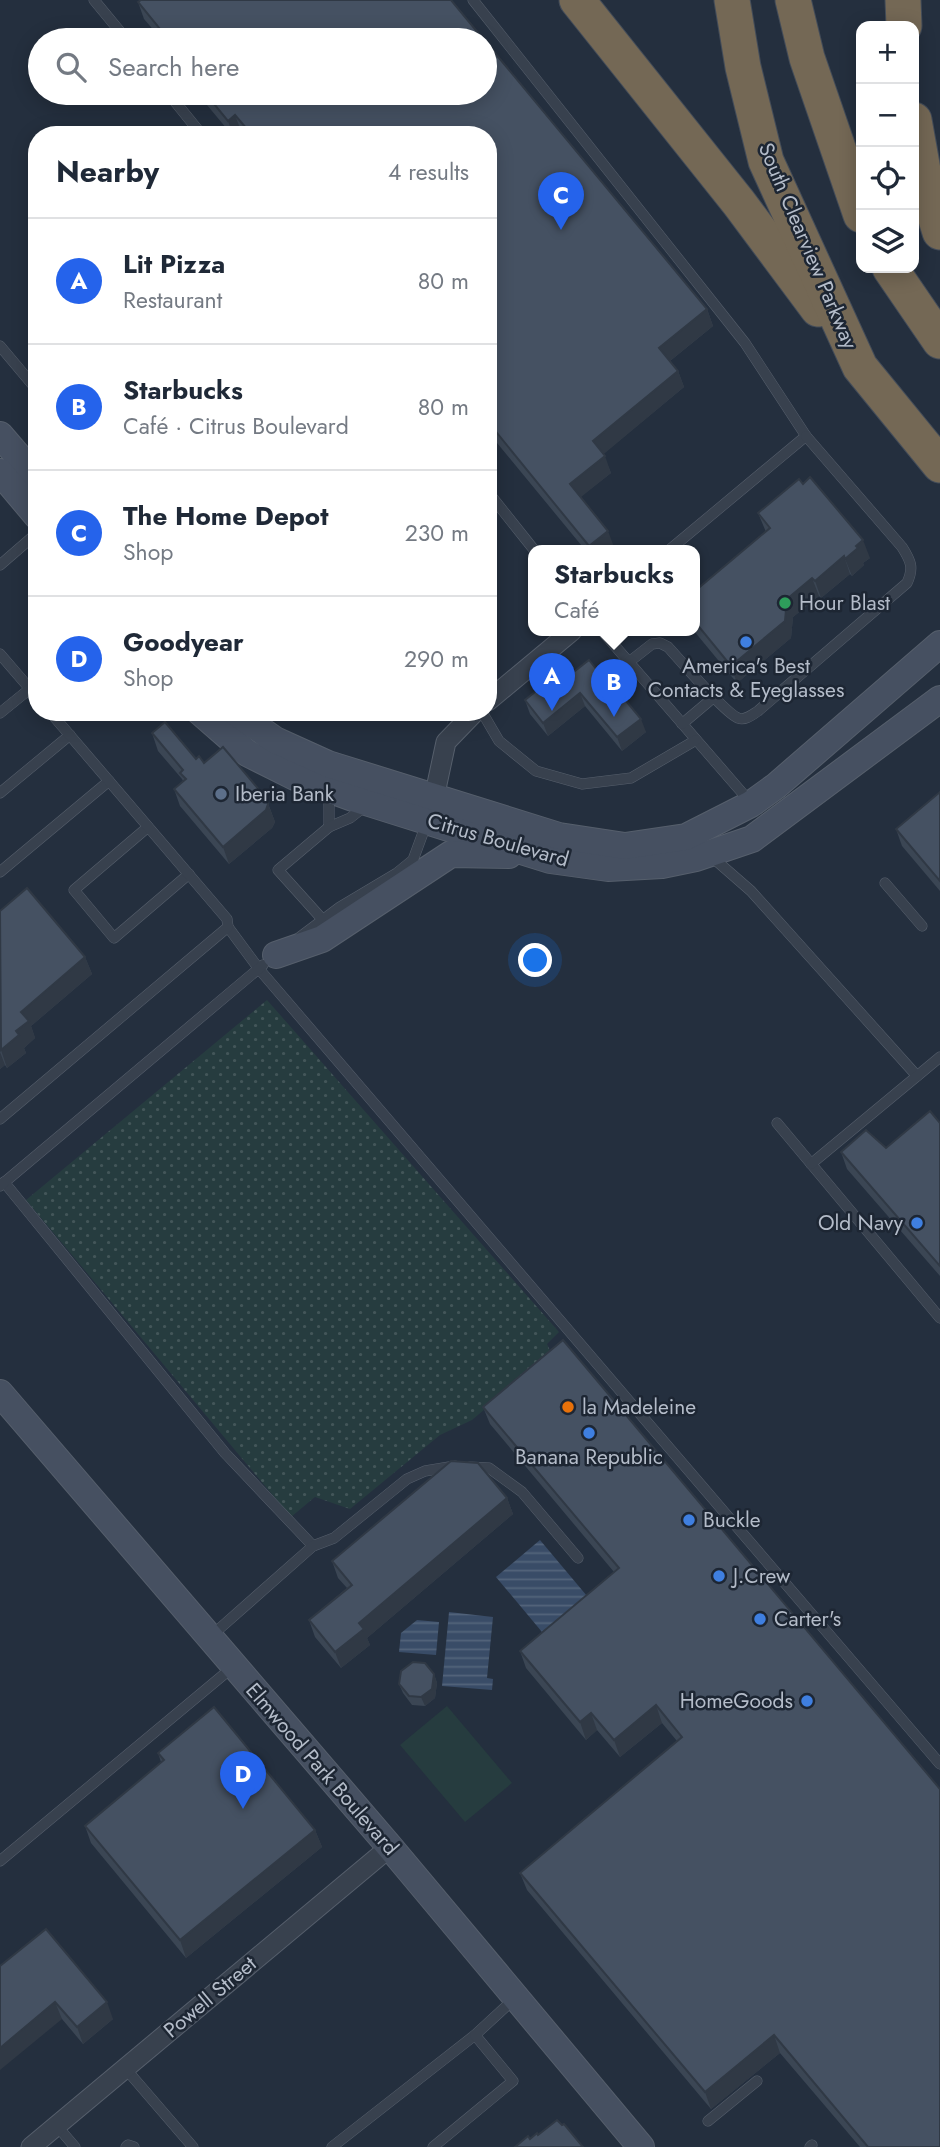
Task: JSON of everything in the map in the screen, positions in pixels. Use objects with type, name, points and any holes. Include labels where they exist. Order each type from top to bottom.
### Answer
[{"type":"highway","points":[[577,0],[739,203],[860,367]]},
{"type":"highway","name":"South Clearview Parkway","points":[[732,0],[743,67],[766,161],[860,367],[940,465]]},
{"type":"highway","points":[[793,0],[807,58],[859,210]]},
{"type":"highway","points":[[903,0],[904,21]]},
{"type":"highway","points":[[919,147],[926,187],[940,232]]},
{"type":"highway","points":[[893,273],[940,341]]},
{"type":"street","points":[[0,435],[28,468]]},
{"type":"street","points":[[0,472],[28,505]]},
{"type":"street","points":[[497,694],[566,636]]},
{"type":"street","name":"Citrus Boulevard","points":[[248,721],[333,778],[431,809],[559,836],[625,846],[686,837],[751,804],[776,786],[940,644]]},
{"type":"street","name":"Citrus Boulevard","points":[[431,809],[550,860],[608,868],[662,865],[708,854],[752,839],[940,699]]},
{"type":"street","name":"Citrus Boulevard","points":[[210,721],[247,753],[295,777],[333,778]]},
{"type":"street","points":[[431,809],[446,742],[466,721]]},
{"type":"street","points":[[268,962],[322,939],[451,854],[535,855]]},
{"type":"street","name":"Elmwood Park Boulevard","points":[[0,1393],[390,1847],[641,2147]]},
{"type":"street","name":"Powell Street","points":[[31,2147],[390,1847]]},
{"type":"lane","points":[[94,0],[117,28]]},
{"type":"lane","points":[[473,0],[495,28]]},
{"type":"lane","points":[[497,30],[745,344],[806,436],[902,547],[910,560],[912,571],[907,583],[746,719],[736,718],[660,643],[652,644],[629,662]]},
{"type":"lane","points":[[178,105],[195,126]]},
{"type":"lane","points":[[0,346],[28,379]]},
{"type":"lane","points":[[675,545],[806,436]]},
{"type":"lane","points":[[497,503],[530,545]]},
{"type":"lane","points":[[0,549],[4,561],[28,541]]},
{"type":"lane","points":[[606,636],[751,804]]},
{"type":"lane","points":[[0,653],[28,683]]},
{"type":"lane","points":[[0,713],[28,693]]},
{"type":"lane","points":[[682,724],[713,697]]},
{"type":"lane","points":[[58,721],[227,919],[228,927],[268,962],[940,1764]]},
{"type":"lane","points":[[487,721],[499,741],[536,771],[582,784],[631,778],[696,740]]},
{"type":"lane","points":[[0,793],[70,735]]},
{"type":"lane","points":[[329,827],[333,778]]},
{"type":"lane","points":[[0,872],[109,781]]},
{"type":"lane","points":[[323,920],[278,870],[329,827],[350,818],[373,791]]},
{"type":"lane","points":[[313,1546],[225,1453],[2,1184],[268,962],[323,920],[413,860],[431,809]]},
{"type":"lane","points":[[148,827],[74,890],[114,938],[188,874]]},
{"type":"lane","points":[[708,854],[751,891],[917,1076]]},
{"type":"lane","points":[[885,883],[922,926]]},
{"type":"lane","points":[[0,1118],[228,927]]},
{"type":"lane","points":[[811,1164],[940,1057]]},
{"type":"lane","points":[[777,1123],[940,1318]]},
{"type":"lane","points":[[210,1637],[313,1546],[334,1538],[407,1479],[425,1471],[456,1466],[489,1468],[522,1492],[578,1558]]},
{"type":"lane","points":[[0,1861],[234,1665]]},
{"type":"lane","points":[[332,2147],[475,2035],[516,1997]]},
{"type":"lane","points":[[433,2147],[513,2081],[475,2035]]},
{"type":"lane","points":[[125,2068],[193,2147]]},
{"type":"lane","points":[[708,2121],[757,2081]]},
{"type":"lane","points":[[57,2126],[75,2147]]},
{"type":"lane","points":[[126,2147],[134,2147]]},
{"type":"green space","points":[[267,1000],[559,1332],[547,1344],[551,1353],[472,1420],[440,1435],[350,1509],[315,1497],[291,1517],[26,1200]]},
{"type":"green space","points":[[447,1706],[512,1783],[465,1822],[400,1745]]},
{"type":"water","points":[[540,1540],[587,1596],[542,1632],[496,1577]]},
{"type":"water","points":[[449,1612],[493,1617],[487,1678],[493,1679],[492,1690],[442,1686]]},
{"type":"water","points":[[417,1620],[439,1622],[436,1655],[399,1652],[401,1633]]},
{"type":"building","points":[[451,0],[474,28],[159,28],[138,2]]},
{"type":"building","points":[[497,55],[707,309],[659,348],[678,371],[593,441],[605,456],[570,484],[608,531],[588,545],[497,433],[497,126],[244,126],[235,115],[228,121],[215,105],[497,105]]},
{"type":"building","points":[[810,477],[863,540],[845,559],[844,556],[815,581],[812,578],[787,599],[785,621],[731,666],[700,628],[700,587],[770,528],[758,513],[799,479],[803,484]]},
{"type":"building","points":[[589,660],[641,719],[617,737],[580,693],[543,723],[525,700],[566,667],[571,674]]},
{"type":"building","name":"Iberia Bank","points":[[165,722],[196,759],[199,756],[204,763],[223,747],[266,798],[266,810],[223,847],[174,789],[186,779],[180,773],[183,770],[152,733]]},
{"type":"building","points":[[940,792],[940,881],[896,829]]},
{"type":"building","points":[[27,888],[85,957],[21,1012],[29,1021],[16,1031],[19,1035],[1,1050],[0,911]]},
{"type":"building","name":"Old Navy","points":[[930,1111],[940,1123],[940,1266],[841,1152],[866,1130],[886,1148]]},
{"type":"building","points":[[563,1340],[940,1789],[940,2147],[868,2147],[774,2035],[705,2092],[520,1873],[682,1737],[656,1705],[614,1740],[591,1713],[580,1722],[520,1651],[619,1568],[483,1407]]},
{"type":"building","points":[[451,1461],[478,1463],[507,1498],[359,1623],[364,1629],[335,1652],[309,1620],[352,1585],[332,1561]]},
{"type":"building","points":[[413,1662],[425,1663],[434,1674],[432,1689],[421,1697],[409,1696],[399,1684],[401,1671]]},
{"type":"building","points":[[214,1707],[315,1830],[180,1940],[85,1826],[164,1760],[158,1753]]},
{"type":"building","points":[[46,1929],[107,2002],[77,2027],[55,2002],[0,2048],[0,1966]]},
{"type":"building","points":[[557,2120],[564,2124],[583,2147],[515,2147],[528,2136],[530,2139],[537,2133],[538,2135]]},
{"type":"place","name":"The Home Depot","points":[[561,230]]},
{"type":"place","name":"Hour Blast","points":[[785,603]]},
{"type":"place","name":"America's Best Contacts & Eyeglasses","points":[[746,642]]},
{"type":"place","name":"Lit Pizza","points":[[552,711]]},
{"type":"place","name":"Starbucks","points":[[614,717]]},
{"type":"place","name":"Iberia Bank","points":[[221,794]]},
{"type":"place","name":"Old Navy","points":[[917,1223]]},
{"type":"place","name":"la Madeleine","points":[[568,1407]]},
{"type":"place","name":"Banana Republic","points":[[589,1433]]},
{"type":"place","name":"Buckle","points":[[689,1520]]},
{"type":"place","name":"J.Crew","points":[[719,1576]]},
{"type":"place","name":"Carter's","points":[[760,1619]]},
{"type":"place","name":"HomeGoods","points":[[807,1701]]},
{"type":"place","name":"Goodyear","points":[[243,1809]]}]
